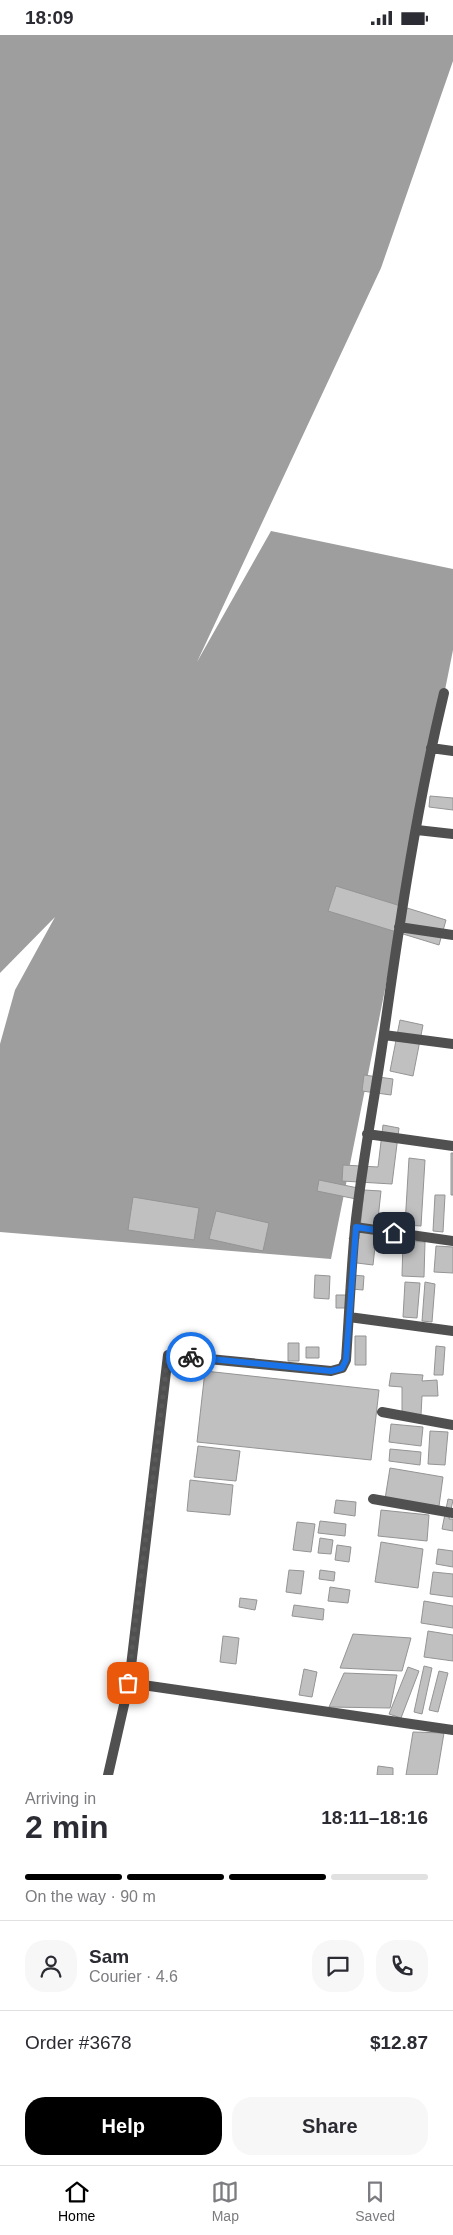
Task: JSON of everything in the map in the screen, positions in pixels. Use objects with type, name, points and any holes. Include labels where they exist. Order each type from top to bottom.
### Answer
[{"type":"street","points":[[108,1775],[128,1683],[168,1355],[331,1371],[342,1368],[346,1360],[356,1227],[398,927],[431,747],[444,693]]},
{"type":"street","points":[[431,747],[453,751]]},
{"type":"street","points":[[416,830],[453,835]]},
{"type":"street","points":[[398,927],[453,935]]},
{"type":"street","points":[[384,1035],[453,1044]]},
{"type":"street","points":[[368,1134],[453,1146]]},
{"type":"street","points":[[356,1227],[453,1241]]},
{"type":"street","points":[[349,1317],[453,1331]]},
{"type":"street","points":[[382,1412],[453,1425]]},
{"type":"street","points":[[373,1499],[453,1513]]},
{"type":"street","points":[[128,1683],[453,1730]]},
{"type":"shaded area","points":[[0,35],[453,35],[453,61],[381,268],[197,662],[271,531],[453,569],[453,650],[331,1259],[0,1232],[0,1044],[15,990],[55,917],[0,973]]},
{"type":"building","points":[[430,796],[453,798],[453,810],[429,807]]},
{"type":"building","points":[[336,886],[446,920],[439,945],[328,911]]},
{"type":"building","points":[[400,1020],[423,1025],[413,1076],[390,1071]]},
{"type":"building","points":[[364,1075],[393,1079],[391,1095],[362,1091]]},
{"type":"building","points":[[383,1125],[399,1128],[392,1184],[342,1181],[343,1165],[378,1167]]},
{"type":"building","points":[[451,1153],[453,1153],[453,1195],[451,1195]]},
{"type":"building","points":[[409,1158],[425,1160],[421,1226],[405,1225]]},
{"type":"building","points":[[319,1180],[358,1188],[356,1199],[317,1191]]},
{"type":"building","points":[[364,1190],[381,1191],[373,1265],[357,1263],[349,1238],[359,1239]]},
{"type":"building","points":[[435,1195],[445,1195],[443,1232],[433,1231]]},
{"type":"building","points":[[133,1197],[199,1208],[194,1240],[128,1230]]},
{"type":"building","points":[[216,1211],[269,1223],[263,1251],[209,1239]]},
{"type":"building","points":[[403,1241],[425,1242],[424,1277],[402,1276]]},
{"type":"building","points":[[436,1246],[453,1247],[453,1273],[434,1272]]},
{"type":"building","points":[[315,1275],[330,1276],[329,1299],[314,1298]]},
{"type":"building","points":[[352,1275],[364,1276],[363,1290],[351,1289]]},
{"type":"building","points":[[405,1282],[420,1283],[417,1318],[403,1317]]},
{"type":"building","points":[[425,1282],[435,1284],[432,1322],[422,1321]]},
{"type":"building","points":[[336,1295],[351,1295],[351,1308],[336,1308]]},
{"type":"building","points":[[355,1336],[366,1336],[366,1365],[355,1365]]},
{"type":"building","points":[[288,1343],[299,1343],[299,1361],[288,1361]]},
{"type":"building","points":[[436,1346],[445,1347],[443,1375],[434,1375]]},
{"type":"building","points":[[306,1347],[319,1347],[319,1358],[306,1358]]},
{"type":"building","points":[[205,1371],[379,1390],[371,1460],[197,1442]]},
{"type":"building","points":[[391,1373],[423,1375],[422,1381],[437,1380],[438,1396],[422,1396],[421,1415],[402,1414],[402,1387],[389,1386]]},
{"type":"building","points":[[391,1424],[423,1427],[421,1446],[389,1442]]},
{"type":"building","points":[[430,1431],[448,1432],[445,1465],[428,1464]]},
{"type":"building","points":[[198,1446],[240,1451],[236,1481],[194,1477]]},
{"type":"building","points":[[390,1449],[421,1452],[420,1465],[389,1461]]},
{"type":"building","points":[[390,1468],[443,1477],[439,1506],[385,1499]]},
{"type":"building","points":[[190,1480],[233,1485],[230,1515],[187,1511]]},
{"type":"building","points":[[448,1499],[453,1500],[449,1519],[453,1519],[453,1531],[442,1529]]},
{"type":"building","points":[[336,1500],[356,1502],[355,1516],[334,1513]]},
{"type":"building","points":[[381,1510],[429,1515],[427,1541],[378,1536]]},
{"type":"building","points":[[320,1521],[346,1524],[345,1536],[318,1533]]},
{"type":"building","points":[[297,1522],[315,1524],[311,1552],[293,1550]]},
{"type":"building","points":[[320,1538],[333,1540],[331,1554],[318,1553]]},
{"type":"building","points":[[381,1542],[423,1549],[418,1588],[375,1582]]},
{"type":"building","points":[[337,1545],[351,1547],[349,1562],[335,1560]]},
{"type":"building","points":[[438,1549],[453,1551],[453,1567],[436,1564]]},
{"type":"building","points":[[289,1570],[304,1571],[301,1594],[286,1592]]},
{"type":"building","points":[[320,1570],[335,1572],[334,1581],[319,1579]]},
{"type":"building","points":[[433,1572],[453,1574],[453,1597],[430,1594]]},
{"type":"building","points":[[330,1587],[350,1590],[348,1603],[328,1601]]},
{"type":"building","points":[[240,1598],[257,1600],[255,1610],[239,1607]]},
{"type":"building","points":[[424,1601],[453,1606],[453,1628],[421,1623]]},
{"type":"building","points":[[294,1605],[324,1609],[323,1620],[292,1616]]},
{"type":"building","points":[[428,1631],[453,1635],[453,1661],[424,1657]]},
{"type":"building","points":[[353,1634],[411,1638],[402,1671],[340,1668]]},
{"type":"building","points":[[223,1636],[239,1638],[236,1664],[220,1662]]},
{"type":"building","points":[[424,1666],[432,1668],[422,1714],[414,1712]]},
{"type":"building","points":[[408,1667],[419,1671],[401,1718],[389,1714]]},
{"type":"building","points":[[304,1669],[317,1672],[312,1697],[299,1695]]},
{"type":"building","points":[[439,1671],[448,1673],[438,1712],[429,1710]]},
{"type":"building","points":[[344,1673],[397,1675],[390,1708],[329,1707]]},
{"type":"building","points":[[413,1732],[444,1733],[437,1775],[406,1775]]},
{"type":"building","points":[[378,1766],[393,1768],[393,1775],[377,1775]]},
{"type":"way so far","points":[[128,1683],[168,1355],[191,1357]]},
{"type":"route","points":[[191,1357],[331,1371],[342,1368],[346,1360],[356,1227],[394,1233]]}]
